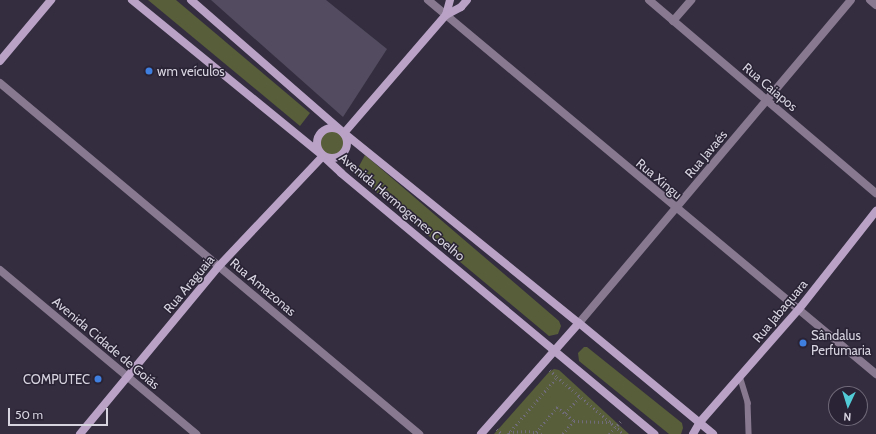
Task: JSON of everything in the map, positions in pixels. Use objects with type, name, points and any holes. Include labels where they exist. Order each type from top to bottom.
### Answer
[{"type":"main road","points":[[0,61],[52,0]]},
{"type":"main road","name":"Avenida Hermogenes Coelho","points":[[132,0],[323,156],[654,434]]},
{"type":"main road","name":"Avenida Hermogenes Coelho","points":[[192,0],[344,133],[579,323],[713,434]]},
{"type":"main road","points":[[446,15],[450,0]]},
{"type":"main road","points":[[344,133],[446,15],[461,7],[467,0]]},
{"type":"main road","points":[[335,128],[344,133],[348,143],[344,153],[334,158],[323,156],[317,146],[317,140],[322,132],[335,128]]},
{"type":"main road","name":"Rua Araguaia","points":[[80,434],[219,266],[323,156]]},
{"type":"main road","name":"Rua Jabaquara","points":[[693,434],[700,422],[799,309],[876,211]]},
{"type":"main road","points":[[480,434],[579,323]]},
{"type":"street","name":"Rua Xingu","points":[[428,0],[675,208],[876,374]]},
{"type":"street","name":"Rua Caiapos","points":[[649,0],[876,192]]},
{"type":"street","points":[[673,21],[691,0]]},
{"type":"street","name":"Rua Javaés","points":[[579,323],[851,0]]},
{"type":"street","points":[[870,0],[876,5]]},
{"type":"street","name":"Rua Amazonas","points":[[0,82],[419,434]]},
{"type":"street","name":"Avenida Cidade de Goiás","points":[[0,270],[196,434]]},
{"type":"lane","points":[[740,376],[748,403],[749,434]]},
{"type":"path","points":[[509,433],[557,377],[624,434]]},
{"type":"path","points":[[564,413],[580,397]]},
{"type":"path","points":[[536,432],[557,407],[574,421],[611,422]]},
{"type":"path","points":[[563,434],[574,421]]},
{"type":"path","points":[[609,434],[616,427]]},
{"type":"path","points":[[509,433],[529,431],[542,434]]},
{"type":"green space","points":[[148,0],[176,0],[310,113],[300,126]]},
{"type":"green space","points":[[332,128],[338,129],[346,137],[346,149],[338,157],[332,158],[326,157],[318,149],[317,143],[318,137],[326,129]]},
{"type":"green space","points":[[365,155],[559,321],[561,326],[558,334],[549,336],[352,172],[358,168]]},
{"type":"green space","points":[[584,347],[587,347],[682,423],[683,428],[681,434],[669,434],[579,361],[578,353]]},
{"type":"green space","points":[[554,369],[559,370],[629,434],[494,434],[549,372]]},
{"type":"building","points":[[211,0],[326,0],[387,49],[343,117]]},
{"type":"place","name":"wm veículos","points":[[149,71]]},
{"type":"place","name":"Sândalus Perfumaria","points":[[803,343]]},
{"type":"place","name":"COMPUTEC","points":[[98,379]]}]
